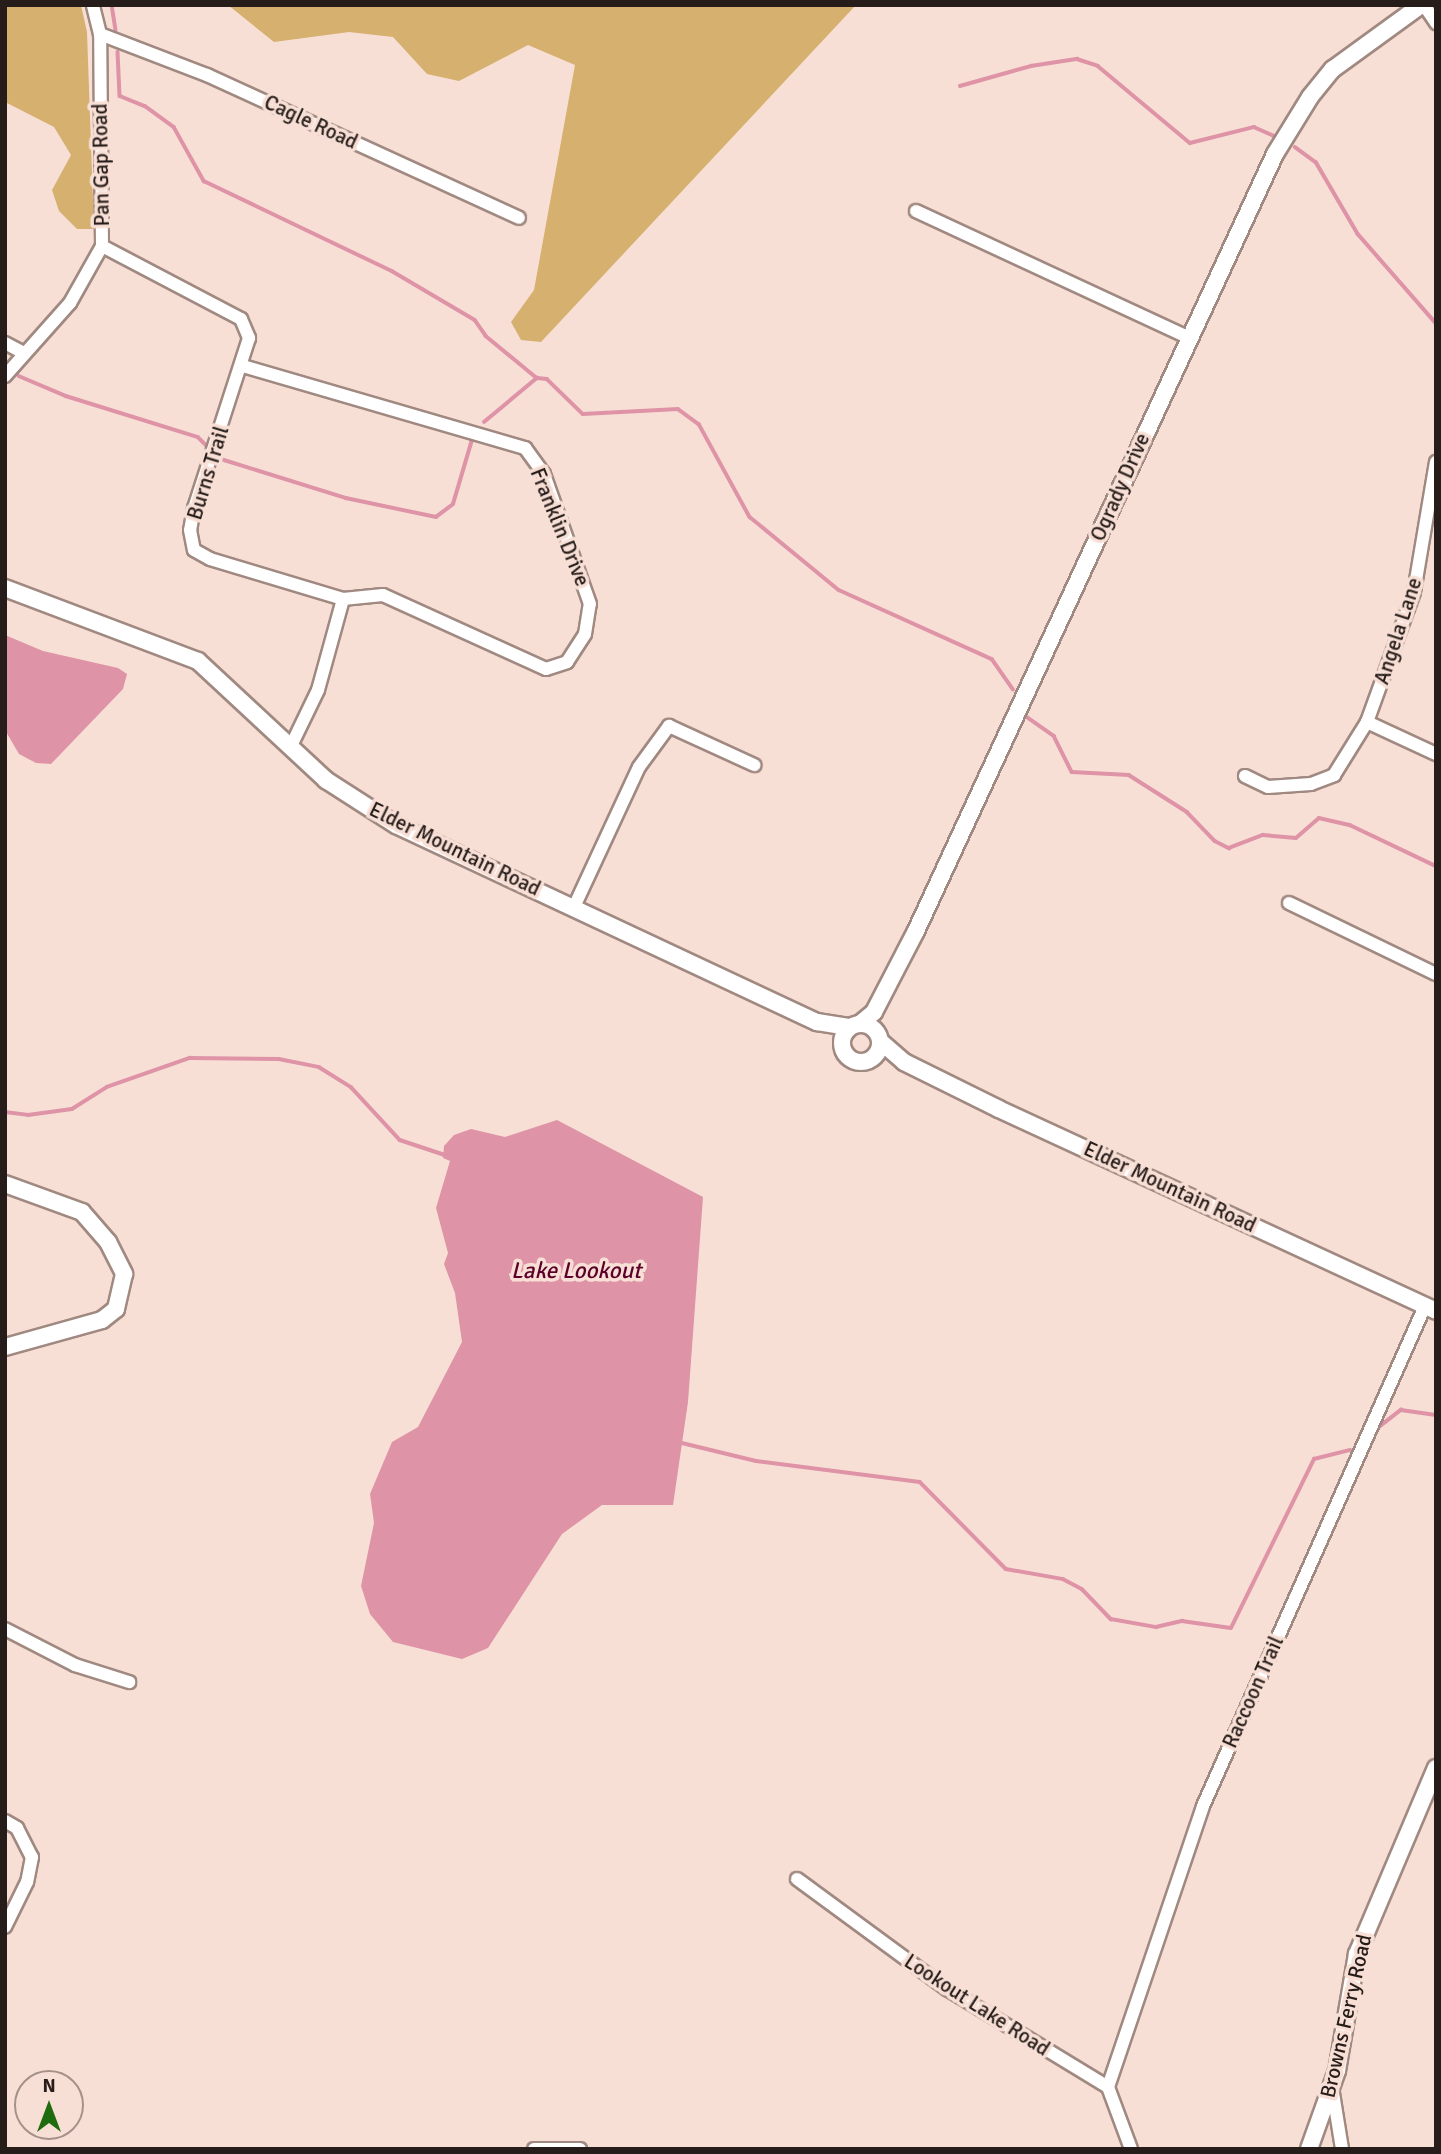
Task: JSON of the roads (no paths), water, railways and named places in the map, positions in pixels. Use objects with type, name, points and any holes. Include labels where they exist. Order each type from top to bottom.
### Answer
[{"type":"street","name":"Pan Gap Road","points":[[5,376],[70,303],[102,246],[100,34],[93,5]]},
{"type":"street","points":[[1422,5],[1436,23]]},
{"type":"street","name":"Ogrady Drive","points":[[866,1030],[1275,154],[1310,97],[1348,57],[1422,5]]},
{"type":"street","name":"Cagle Road","points":[[100,34],[207,75],[519,218]]},
{"type":"street","points":[[916,211],[1189,338]]},
{"type":"street","points":[[102,246],[241,318],[250,338],[242,366]]},
{"type":"street","points":[[5,342],[24,353]]},
{"type":"street","name":"Burns Trail","points":[[242,366],[194,508],[191,543],[210,559],[343,599]]},
{"type":"street","name":"Franklin Drive","points":[[242,366],[525,448],[544,474],[590,604],[585,634],[567,662],[546,669],[383,595],[343,599]]},
{"type":"street","name":"Angela Lane","points":[[1245,776],[1268,786],[1311,784],[1335,775],[1367,722],[1413,592],[1436,462]]},
{"type":"street","name":"Elder Mountain Road","points":[[5,588],[198,661],[326,780],[396,825],[817,1022],[842,1044],[851,1059],[904,1062]]},
{"type":"street","points":[[290,748],[318,690],[343,599]]},
{"type":"street","points":[[1367,722],[1436,754]]},
{"type":"street","points":[[574,907],[639,767],[668,726],[754,765]]},
{"type":"street","points":[[1289,903],[1436,974]]},
{"type":"street","name":"Elder Mountain Road","points":[[817,1022],[866,1030],[904,1062],[1430,1309]]},
{"type":"street","points":[[842,1044],[866,1030],[877,1052],[868,1060]]},
{"type":"street","points":[[5,1184],[82,1212],[108,1242],[124,1274],[116,1309],[102,1320],[5,1347]]},
{"type":"street","name":"Raccoon Trail","points":[[1108,2087],[1203,1805],[1430,1309]]},
{"type":"street","points":[[5,1629],[75,1665],[129,1682]]},
{"type":"street","name":"Browns Ferry Road","points":[[1309,2149],[1332,2087],[1357,1954],[1436,1768]]},
{"type":"street","points":[[5,1821],[17,1828],[32,1857],[27,1882],[5,1927]]},
{"type":"street","name":"Lookout Lake Road","points":[[797,1879],[947,1989],[1108,2087]]},
{"type":"street","points":[[1108,2087],[1131,2149]]},
{"type":"street","points":[[1332,2087],[1342,2149]]},
{"type":"street","points":[[534,2149],[580,2149]]},
{"type":"water","points":[[5,635],[43,651],[118,668],[127,674],[123,689],[51,764],[36,763],[19,754],[5,730]]},
{"type":"water","name":"Lake Lookout","points":[[557,1120],[703,1197],[688,1402],[673,1505],[602,1505],[562,1534],[488,1648],[462,1659],[393,1642],[370,1614],[361,1586],[374,1523],[370,1494],[392,1442],[418,1427],[462,1342],[455,1293],[444,1264],[448,1253],[436,1208],[450,1161],[443,1158],[444,1146],[454,1135],[471,1129],[505,1137]]},
{"type":"waterway","points":[[112,5],[116,30]]},
{"type":"waterway","points":[[118,52],[120,96],[145,106],[174,127],[204,181],[392,271],[475,320],[486,336],[537,378],[547,379],[583,414],[678,409],[699,424],[750,517],[839,590],[992,659],[1013,689]]},
{"type":"waterway","points":[[960,86],[1031,66],[1077,59],[1098,66],[1190,143],[1254,127],[1274,136]]},
{"type":"waterway","points":[[1295,147],[1316,162],[1358,234],[1436,323]]},
{"type":"waterway","points":[[19,376],[66,396],[198,437],[208,447]]},
{"type":"waterway","points":[[484,422],[537,378]]},
{"type":"waterway","points":[[221,459],[346,498],[436,517],[453,504],[472,440]]},
{"type":"waterway","points":[[1024,715],[1054,736],[1072,772],[1129,775],[1187,812],[1215,841],[1229,848],[1263,835],[1296,838],[1319,818],[1350,825],[1436,866]]},
{"type":"waterway","points":[[5,1112],[28,1115],[72,1109],[107,1087],[190,1058],[279,1059],[319,1067],[351,1087],[400,1140],[445,1155]]},
{"type":"waterway","points":[[1379,1427],[1401,1410],[1436,1415]]},
{"type":"waterway","points":[[678,1442],[756,1461],[920,1482],[1006,1569],[1063,1579],[1082,1589],[1111,1619],[1156,1627],[1182,1621],[1231,1628],[1314,1459],[1350,1450]]}]
